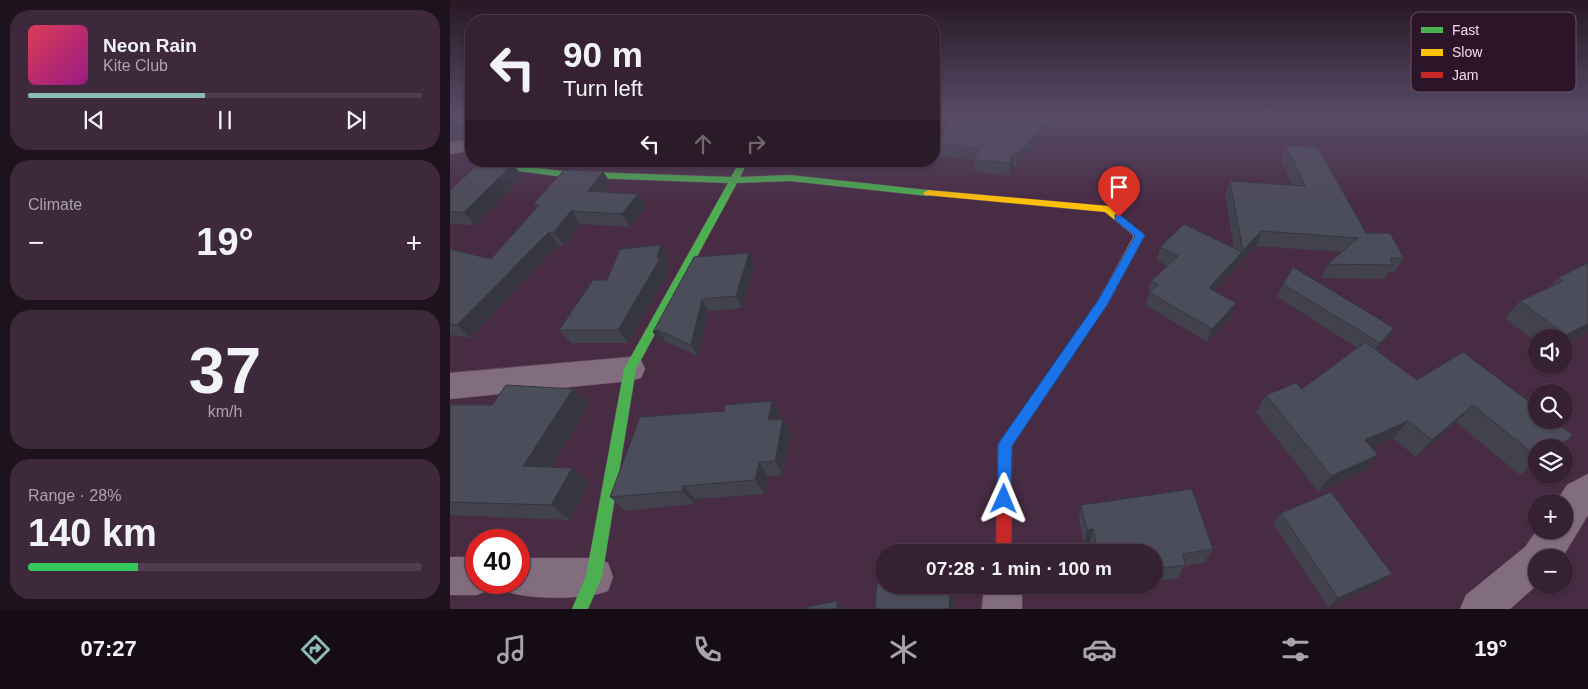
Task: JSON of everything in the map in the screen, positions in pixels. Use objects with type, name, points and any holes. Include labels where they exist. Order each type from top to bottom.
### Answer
[{"type":"street","points":[[450,148],[465,146]]},
{"type":"street","points":[[510,167],[563,174],[735,180],[790,178],[990,200],[1108,208],[1140,235],[1103,302],[1005,445],[1003,544]]},
{"type":"street","points":[[530,579],[587,593],[630,369],[741,167]]},
{"type":"street","points":[[450,386],[630,369]]},
{"type":"street","points":[[1573,508],[1579,498],[1588,491]]},
{"type":"street","points":[[1480,609],[1528,568]]},
{"type":"street","points":[[450,576],[465,576]]},
{"type":"street","points":[[1002,594],[1002,609]]},
{"type":"building","points":[[950,144],[1026,144],[1016,154],[1013,153],[1010,163],[974,160],[979,148]]},
{"type":"building","points":[[1286,146],[1318,147],[1366,233],[1390,233],[1404,258],[1390,258],[1393,265],[1328,264],[1358,238],[1261,231],[1243,251],[1230,181],[1305,186]]},
{"type":"building","points":[[475,167],[510,167],[464,212],[450,212],[450,190]]},
{"type":"building","points":[[564,170],[603,171],[588,191],[638,194],[622,214],[571,211],[554,232],[549,232],[457,325],[450,324],[450,249],[491,259],[539,205],[533,204]]},
{"type":"building","points":[[1184,224],[1242,252],[1209,288],[1236,303],[1212,329],[1149,292],[1158,285],[1151,281],[1178,256],[1160,247]]},
{"type":"building","points":[[661,245],[657,258],[661,257],[618,330],[559,330],[593,280],[607,280],[620,249]]},
{"type":"building","points":[[749,253],[736,296],[702,299],[691,345],[658,330],[653,332],[694,257]]},
{"type":"building","points":[[1588,263],[1588,324],[1573,332],[1573,329],[1558,329],[1520,301],[1563,281],[1558,278]]},
{"type":"building","points":[[1293,267],[1394,328],[1380,343],[1283,284]]},
{"type":"building","points":[[1365,342],[1417,380],[1463,352],[1528,401],[1528,429],[1565,429],[1573,435],[1568,439],[1528,439],[1528,450],[1473,405],[1432,440],[1408,421],[1365,440],[1378,455],[1331,476],[1266,395],[1296,383],[1302,389]]},
{"type":"building","points":[[506,385],[573,389],[523,466],[572,468],[551,505],[450,502],[450,405],[492,405]]},
{"type":"building","points":[[772,401],[768,420],[783,419],[775,461],[759,462],[755,480],[683,486],[682,491],[610,497],[640,417],[724,411],[725,405]]},
{"type":"building","points":[[1192,489],[1213,549],[1183,554],[1185,565],[1163,568],[1163,544],[1096,544],[1093,529],[1087,530],[1081,505]]},
{"type":"building","points":[[1331,492],[1392,574],[1338,598],[1281,513]]},
{"type":"building","points":[[876,594],[950,594],[949,609],[875,609]]},
{"type":"building","points":[[837,601],[837,609],[797,609]]},
{"type":"traffic: fast","points":[[511,167],[563,174],[735,180],[790,178],[928,193]]},
{"type":"traffic: fast","points":[[580,609],[594,577],[630,369],[741,167]]},
{"type":"traffic: slow","points":[[928,193],[1108,209],[1140,235],[1103,302],[1081,334]]},
{"type":"traffic: jam","points":[[1003,544],[1005,445],[1081,334]]},
{"type":"route","points":[[1004,499],[1005,445],[1103,302],[1140,235],[1119,217]]}]
